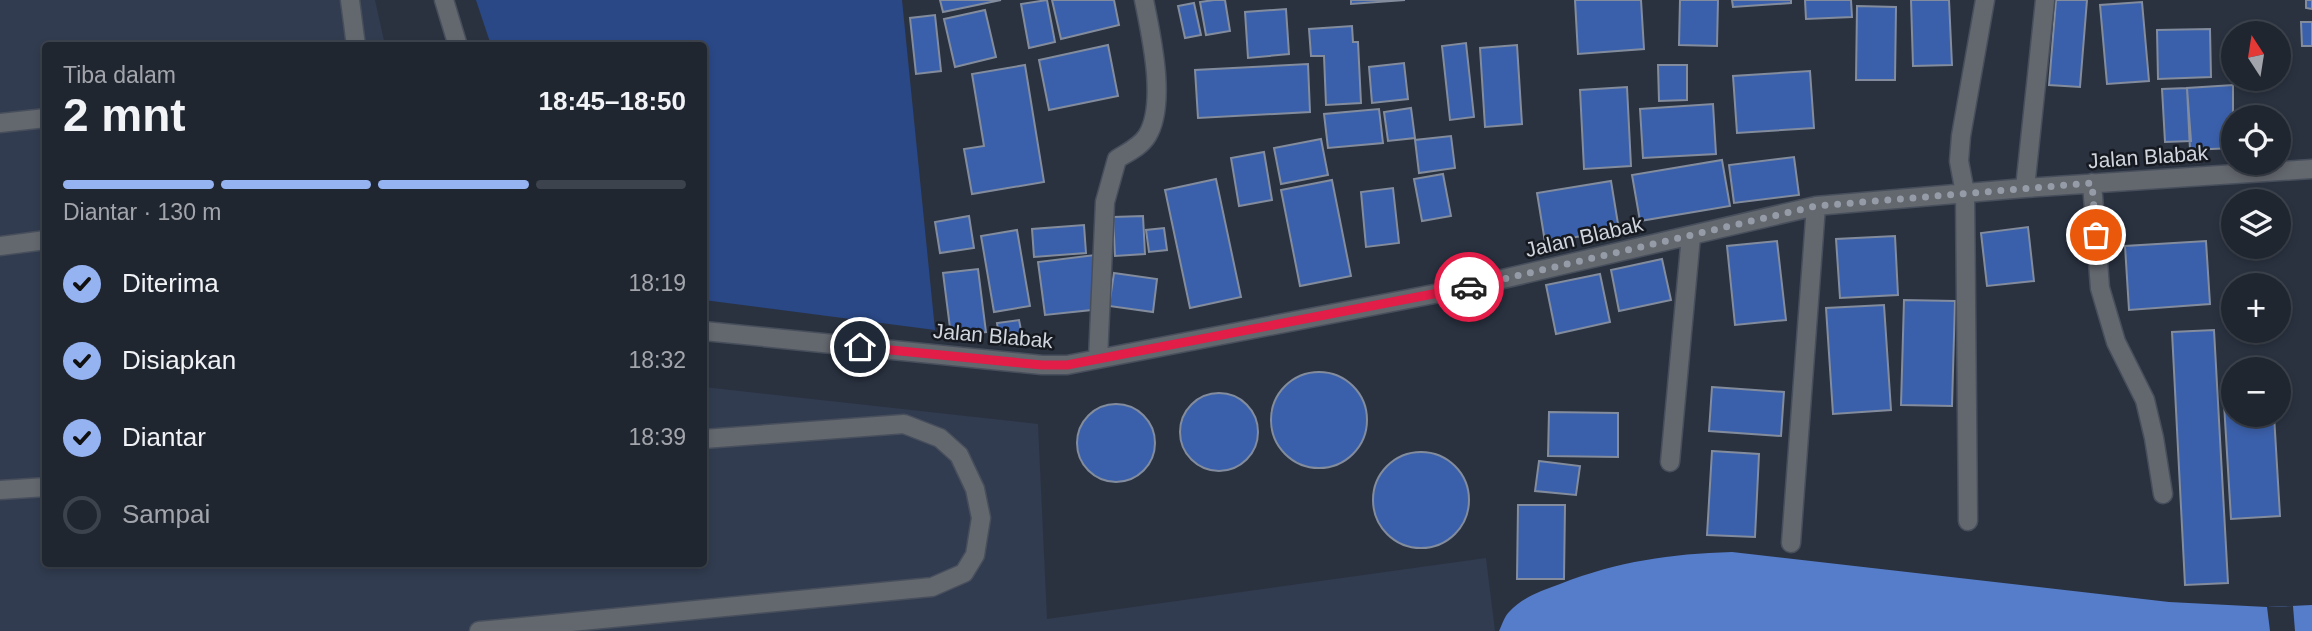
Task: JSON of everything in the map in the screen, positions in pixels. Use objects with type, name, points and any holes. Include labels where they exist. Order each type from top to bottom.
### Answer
[{"type":"street","points":[[350,0],[355,42]]},
{"type":"street","points":[[444,0],[457,42]]},
{"type":"street","points":[[1098,359],[1105,202],[1117,159],[1138,146],[1147,135],[1156,104],[1156,82],[1144,0]]},
{"type":"street","points":[[1968,521],[1965,193],[1959,161],[1985,0]]},
{"type":"street","points":[[2025,188],[2045,0]]},
{"type":"street","points":[[0,123],[42,118]]},
{"type":"street","name":"Jalan Blabak","points":[[707,331],[1042,365],[1067,365],[1460,289],[1816,206],[2092,183],[2312,169]]},
{"type":"street","points":[[2092,183],[2100,288],[2116,342],[2145,400],[2163,494]]},
{"type":"street","points":[[1791,542],[1816,206]]},
{"type":"street","points":[[1670,462],[1691,236]]},
{"type":"street","points":[[0,246],[42,241]]},
{"type":"street","points":[[479,631],[932,587],[964,573],[975,555],[982,518],[975,489],[958,455],[940,438],[904,424],[707,439]]},
{"type":"street","points":[[0,490],[42,487]]},
{"type":"shaded area","points":[[0,0],[375,0],[384,42],[42,42],[42,567],[707,567],[707,387],[1038,424],[1047,619],[1486,558],[1495,631],[0,631]]},
{"type":"shaded area","points":[[476,0],[902,0],[935,330],[707,300],[707,42],[490,42]]},
{"type":"shaded area","points":[[1732,552],[2169,602],[2267,607],[2312,605],[2312,631],[1499,631],[1507,614],[1520,602],[1582,576],[1645,560]]},
{"type":"pier","points":[[2293,606],[2295,631],[2270,631],[2267,607]]},
{"type":"building","points":[[940,0],[1001,0],[943,12]]},
{"type":"building","points":[[1047,0],[1055,42],[1029,48],[1021,4]]},
{"type":"building","points":[[1052,0],[1114,0],[1119,25],[1061,39]]},
{"type":"building","points":[[1225,0],[1230,31],[1206,35],[1200,2]]},
{"type":"building","points":[[1351,0],[1405,0],[1351,4]]},
{"type":"building","points":[[1575,0],[1641,0],[1644,49],[1578,54]]},
{"type":"building","points":[[1680,0],[1718,0],[1717,46],[1679,45]]},
{"type":"building","points":[[1732,0],[1791,0],[1791,3],[1733,7]]},
{"type":"building","points":[[1805,0],[1851,0],[1852,17],[1806,19]]},
{"type":"building","points":[[1911,0],[1949,0],[1952,65],[1913,66]]},
{"type":"building","points":[[2056,0],[2087,0],[2080,87],[2049,85]]},
{"type":"building","points":[[2306,0],[2312,0],[2312,9],[2306,8]]},
{"type":"building","points":[[2142,2],[2149,81],[2107,84],[2100,5]]},
{"type":"building","points":[[1194,3],[1201,35],[1185,38],[1178,6]]},
{"type":"building","points":[[1857,6],[1896,7],[1895,80],[1856,80]]},
{"type":"building","points":[[1286,9],[1289,54],[1248,58],[1245,12]]},
{"type":"building","points":[[985,10],[996,57],[955,67],[944,19]]},
{"type":"building","points":[[935,15],[941,71],[916,74],[910,18]]},
{"type":"building","points":[[2301,22],[2312,22],[2312,46],[2302,46]]},
{"type":"building","points":[[1352,26],[1353,42],[1358,42],[1361,103],[1326,105],[1324,56],[1311,56],[1309,29]]},
{"type":"building","points":[[2210,29],[2211,77],[2158,79],[2157,30]]},
{"type":"building","points":[[1466,43],[1474,117],[1450,120],[1442,46]]},
{"type":"building","points":[[1108,45],[1118,96],[1049,110],[1039,60]]},
{"type":"building","points":[[1517,45],[1522,124],[1485,127],[1480,48]]},
{"type":"building","points":[[1404,63],[1408,99],[1372,103],[1369,67]]},
{"type":"building","points":[[1308,64],[1310,112],[1198,118],[1195,70]]},
{"type":"building","points":[[1025,65],[1044,182],[972,194],[964,149],[984,146],[972,74]]},
{"type":"building","points":[[1658,65],[1687,65],[1687,100],[1659,101]]},
{"type":"building","points":[[1810,71],[1814,128],[1737,133],[1733,76]]},
{"type":"building","points":[[2221,86],[2221,91],[2233,91],[2233,105],[2221,105],[2221,149],[2190,150],[2187,88]]},
{"type":"building","points":[[1627,87],[1631,166],[1584,169],[1580,90]]},
{"type":"building","points":[[2187,88],[2191,141],[2165,142],[2162,89]]},
{"type":"building","points":[[1713,104],[1716,154],[1643,158],[1640,109]]},
{"type":"building","points":[[1411,108],[1415,138],[1388,141],[1384,112]]},
{"type":"building","points":[[1379,109],[1383,143],[1328,148],[1324,114]]},
{"type":"building","points":[[1451,136],[1455,168],[1419,173],[1415,140]]},
{"type":"building","points":[[1321,139],[1328,175],[1281,184],[1274,148]]},
{"type":"building","points":[[1264,152],[1272,200],[1239,206],[1231,158]]},
{"type":"building","points":[[1794,157],[1799,195],[1734,203],[1729,165]]},
{"type":"building","points":[[1722,160],[1730,206],[1640,221],[1632,175]]},
{"type":"building","points":[[1443,174],[1451,216],[1422,221],[1414,179]]},
{"type":"building","points":[[1216,179],[1241,297],[1190,308],[1165,190]]},
{"type":"building","points":[[1332,180],[1351,276],[1300,286],[1281,190]]},
{"type":"building","points":[[1611,181],[1619,230],[1545,242],[1537,193]]},
{"type":"building","points":[[1393,188],[1399,243],[1366,247],[1361,192]]},
{"type":"building","points":[[969,216],[974,248],[940,253],[935,222]]},
{"type":"building","points":[[1143,216],[1145,254],[1115,256],[1113,217]]},
{"type":"building","points":[[1084,225],[1086,253],[1034,257],[1032,229]]},
{"type":"building","points":[[2028,227],[2034,281],[1987,286],[1981,233]]},
{"type":"building","points":[[1164,228],[1167,250],[1149,252],[1146,230]]},
{"type":"building","points":[[1017,230],[1030,306],[994,312],[981,236]]},
{"type":"building","points":[[1895,236],[1898,295],[1840,298],[1836,239]]},
{"type":"building","points":[[1777,241],[1786,320],[1735,325],[1727,246]]},
{"type":"building","points":[[2206,241],[2210,304],[2129,310],[2125,246]]},
{"type":"building","points":[[1095,255],[1101,309],[1045,315],[1038,262]]},
{"type":"building","points":[[1662,259],[1671,300],[1619,311],[1611,270]]},
{"type":"building","points":[[978,269],[986,332],[951,336],[943,273]]},
{"type":"building","points":[[1114,273],[1157,279],[1153,312],[1109,306]]},
{"type":"building","points":[[1600,274],[1610,322],[1556,334],[1546,285]]},
{"type":"building","points":[[1904,300],[1955,301],[1952,406],[1901,405]]},
{"type":"building","points":[[1884,305],[1891,410],[1833,414],[1826,308]]},
{"type":"building","points":[[1019,320],[1023,340],[1000,344],[997,323]]},
{"type":"building","points":[[2214,330],[2228,583],[2185,585],[2172,332]]},
{"type":"building","points":[[1319,372],[1338,375],[1353,386],[1364,401],[1367,420],[1364,439],[1353,454],[1338,465],[1319,468],[1300,465],[1285,454],[1274,439],[1271,420],[1274,401],[1285,386],[1300,375]]},
{"type":"building","points":[[1712,387],[1784,392],[1781,436],[1709,431]]},
{"type":"building","points":[[1219,393],[1234,396],[1247,404],[1255,417],[1258,432],[1255,447],[1247,460],[1234,468],[1219,471],[1204,468],[1191,460],[1183,447],[1180,432],[1183,417],[1191,404],[1204,396]]},
{"type":"building","points":[[1116,404],[1131,407],[1144,415],[1152,428],[1155,443],[1152,458],[1144,471],[1131,479],[1116,482],[1101,479],[1088,471],[1080,458],[1077,443],[1080,428],[1088,415],[1101,407]]},
{"type":"building","points":[[1549,412],[1618,413],[1618,457],[1548,456]]},
{"type":"building","points":[[2225,427],[2275,427],[2280,516],[2231,519]]},
{"type":"building","points":[[1712,451],[1759,454],[1755,537],[1707,535]]},
{"type":"building","points":[[1421,452],[1439,455],[1455,466],[1466,482],[1469,500],[1466,518],[1455,534],[1439,545],[1421,548],[1403,545],[1387,534],[1376,518],[1373,500],[1376,482],[1387,466],[1403,455]]},
{"type":"building","points":[[1539,461],[1580,466],[1576,495],[1535,491]]},
{"type":"building","points":[[1518,505],[1565,505],[1564,579],[1517,579]]},
{"type":"way so far","points":[[1469,287],[1816,206],[2025,188],[2092,183],[2096,235]]},
{"type":"route","points":[[860,347],[1042,365],[1067,365],[1469,287]]}]
